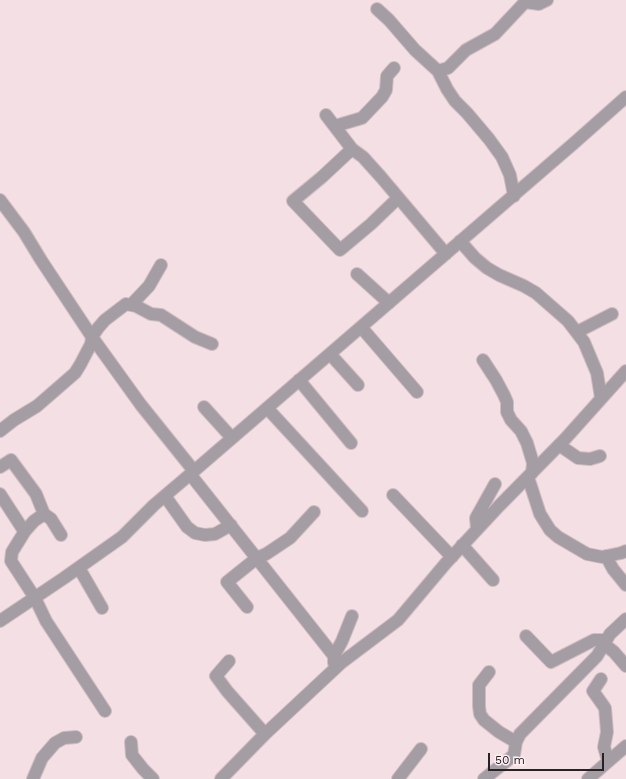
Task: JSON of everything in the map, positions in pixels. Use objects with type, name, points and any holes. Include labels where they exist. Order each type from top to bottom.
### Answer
[{"type":"street","points":[[438,71],[448,68],[466,50],[495,34],[526,1],[539,4],[547,0]]},
{"type":"street","points":[[377,9],[389,20],[415,50],[438,71],[454,101],[490,139],[502,157],[510,175],[514,196]]},
{"type":"street","points":[[335,126],[362,118],[382,97],[386,90],[388,76],[394,68]]},
{"type":"street","points":[[0,621],[122,537],[192,472],[514,196],[626,97]]},
{"type":"street","points":[[326,114],[352,149],[363,157],[446,254]]},
{"type":"street","points":[[352,149],[293,201],[340,250],[371,224],[398,198]]},
{"type":"street","points":[[0,200],[24,232],[92,337],[141,405],[231,525],[334,656]]},
{"type":"street","points":[[460,241],[475,258],[487,268],[524,286],[545,301],[577,332],[584,342],[593,363],[601,398]]},
{"type":"street","points":[[131,305],[149,286],[161,265]]},
{"type":"street","points":[[357,274],[389,303]]},
{"type":"street","points":[[0,431],[14,420],[37,406],[75,373],[91,344],[92,337],[105,320],[126,304],[136,306],[151,314],[161,315],[195,337],[212,344]]},
{"type":"street","points":[[577,332],[612,314]]},
{"type":"street","points":[[361,327],[417,392]]},
{"type":"street","points":[[330,354],[358,385]]},
{"type":"street","points":[[483,360],[504,395],[507,402],[507,412],[511,420],[521,431],[527,443],[532,463],[530,475],[540,514],[550,530],[566,543],[587,554],[602,557],[626,551]]},
{"type":"street","points":[[221,779],[265,734],[334,670],[398,620],[462,545],[559,445],[626,371]]},
{"type":"street","points":[[299,380],[351,443]]},
{"type":"street","points":[[204,407],[232,438]]},
{"type":"street","points":[[267,408],[362,511]]},
{"type":"street","points":[[559,445],[578,458],[590,459],[600,456]]},
{"type":"street","points":[[0,467],[11,460],[36,494],[44,514],[50,519],[61,535]]},
{"type":"street","points":[[477,529],[476,518],[481,506],[495,484]]},
{"type":"street","points":[[0,494],[24,531]]},
{"type":"street","points":[[393,495],[452,556]]},
{"type":"street","points":[[165,496],[187,527],[195,533],[205,535],[215,534],[231,525]]},
{"type":"street","points":[[247,607],[227,582],[257,558],[266,554],[290,538],[314,512]]},
{"type":"street","points":[[44,514],[24,531],[12,552],[11,561],[35,598],[46,621],[105,711]]},
{"type":"street","points":[[462,545],[493,580]]},
{"type":"street","points":[[606,556],[613,569],[626,585]]},
{"type":"street","points":[[79,568],[102,608]]},
{"type":"street","points":[[334,670],[334,656],[352,616]]},
{"type":"street","points":[[484,779],[514,754],[516,742],[520,734],[597,656],[610,634],[626,618]]},
{"type":"street","points":[[526,636],[551,662],[594,640],[604,642],[626,666]]},
{"type":"street","points":[[229,661],[216,676],[227,691],[265,734]]},
{"type":"street","points":[[489,672],[479,685],[478,706],[480,714],[484,720],[499,732],[516,742]]},
{"type":"street","points":[[601,679],[593,691],[605,708],[607,732],[604,747],[608,761]]},
{"type":"street","points":[[34,779],[42,758],[52,746],[64,738],[76,737]]},
{"type":"street","points":[[131,742],[132,755],[153,779]]},
{"type":"street","points":[[588,779],[626,746]]},
{"type":"street","points":[[398,779],[420,749]]}]
